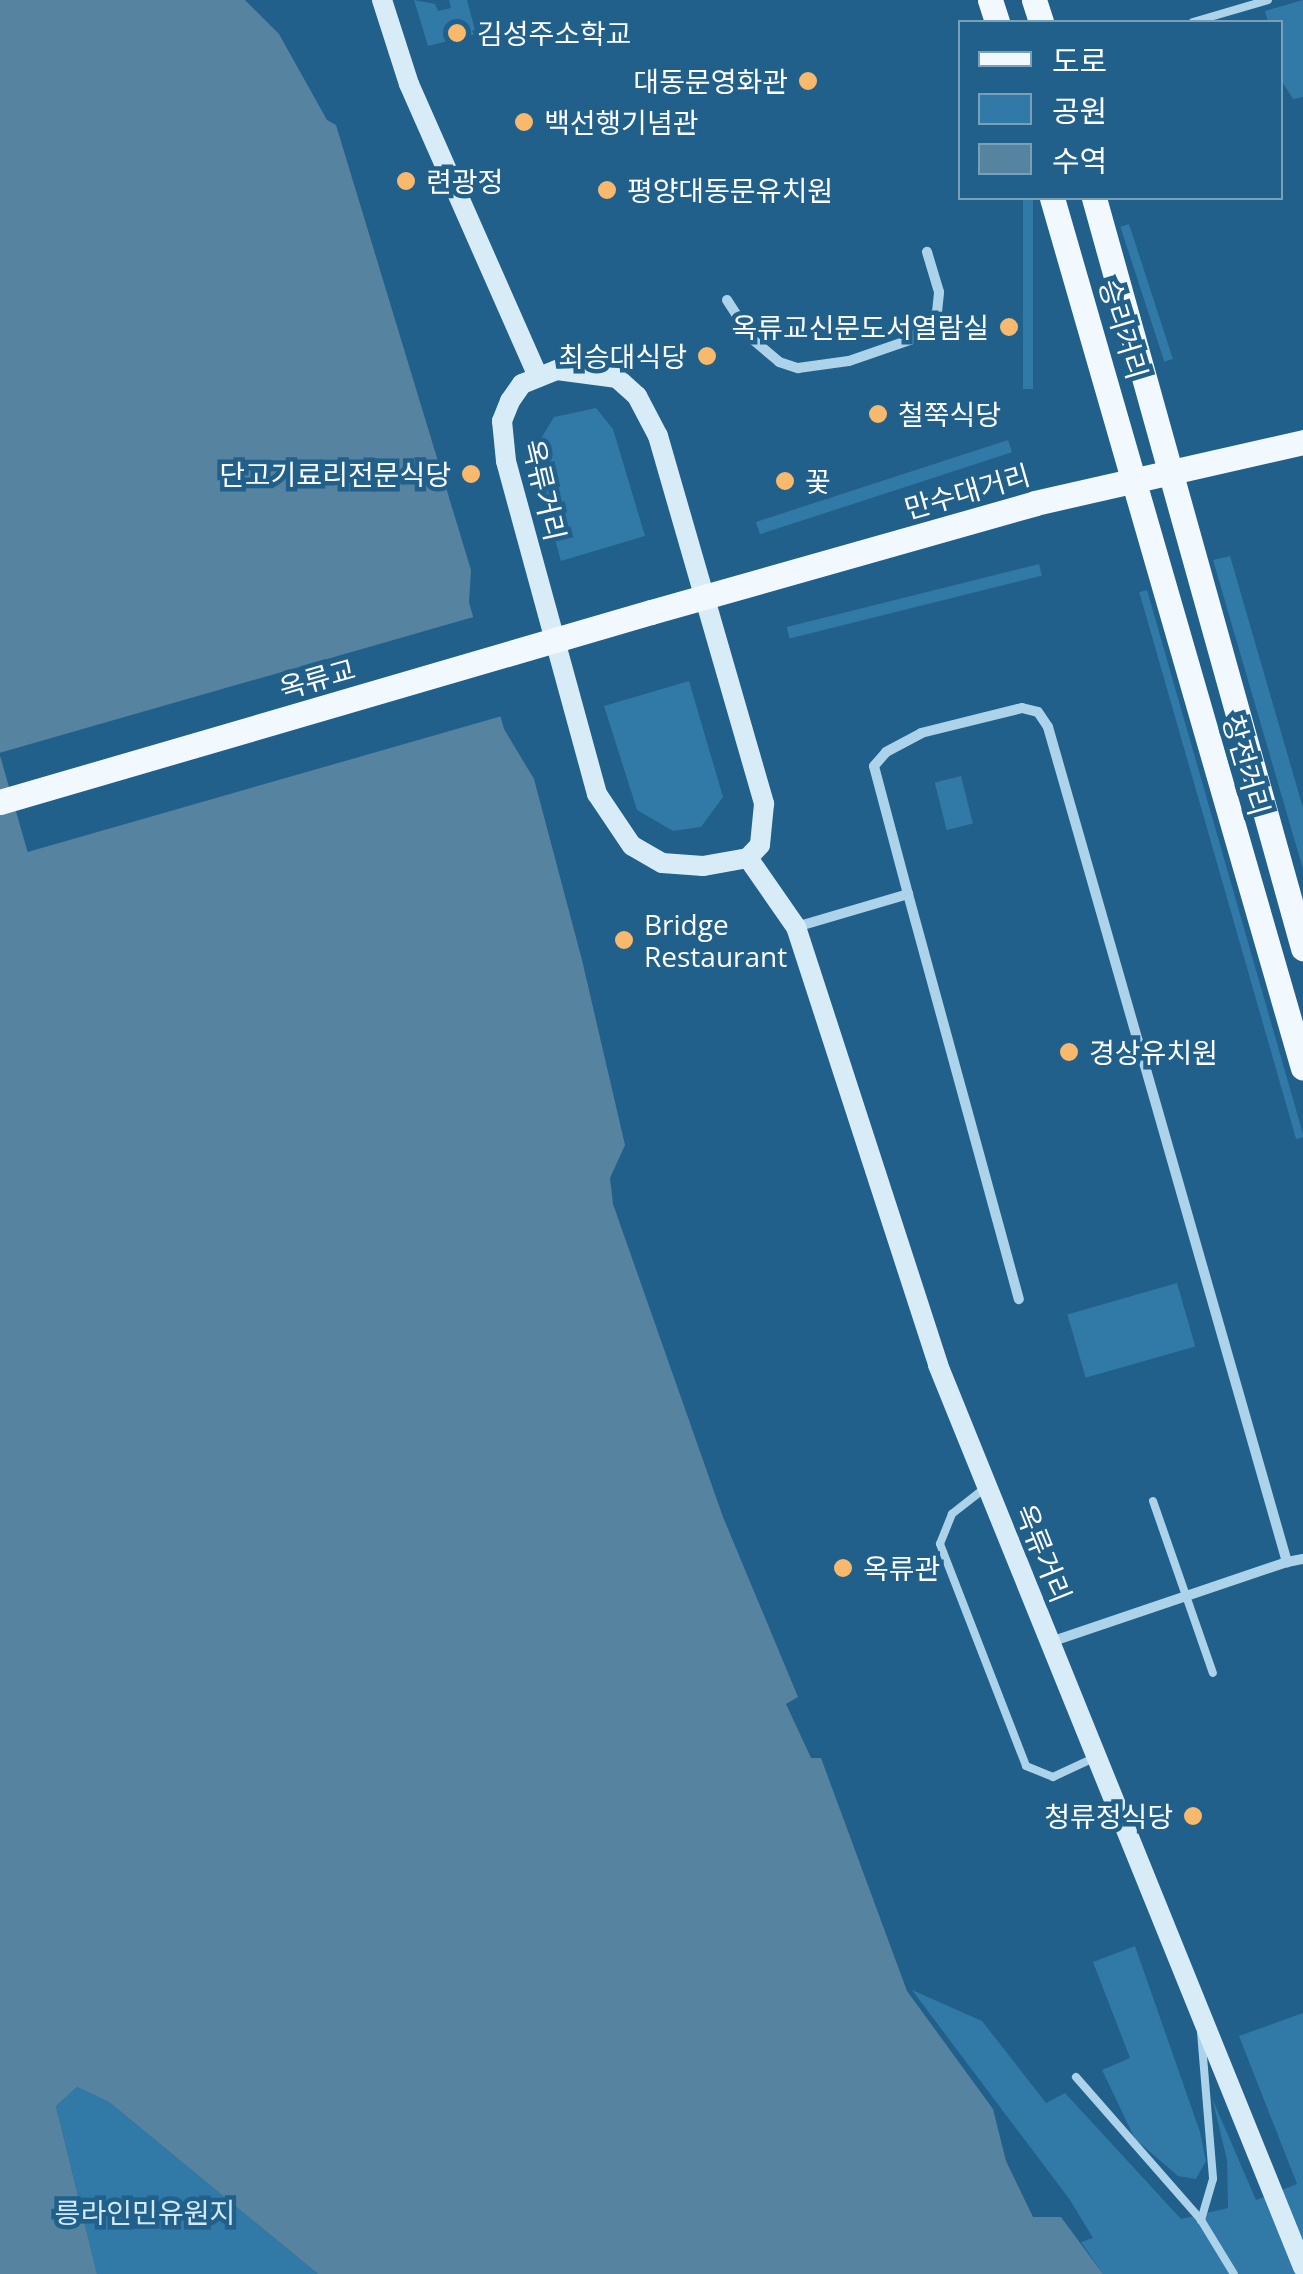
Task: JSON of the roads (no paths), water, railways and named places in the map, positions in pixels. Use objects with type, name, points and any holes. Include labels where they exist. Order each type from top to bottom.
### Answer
[{"type":"main road","name":"승리거리","points":[[1053,200],[1135,478]]},
{"type":"main road","name":"승리거리","points":[[1095,200],[1174,469]]},
{"type":"main road","name":"만수대거리","points":[[651,612],[1135,478],[1303,442]]},
{"type":"main road","name":"창전거리","points":[[1174,469],[1303,948]]},
{"type":"main road","name":"창전거리","points":[[1135,478],[1303,1068]]},
{"type":"main road","name":"옥류교","points":[[0,802],[651,612]]},
{"type":"street","points":[[382,0],[410,84],[538,377],[582,370],[617,378],[638,396],[658,436],[764,804],[760,845],[748,858]]},
{"type":"street","points":[[727,300],[752,340],[778,362],[798,368],[849,361],[910,340],[937,312],[939,292],[928,252]]},
{"type":"street","name":"옥류거리","points":[[538,377],[522,384],[506,411],[506,461],[596,794],[632,846],[662,864],[704,866],[748,858],[796,927],[902,1264],[986,1487],[1303,2266]]},
{"type":"street","points":[[1019,1299],[874,766],[886,752],[921,733],[1022,708],[1038,712],[1053,742],[1287,1562]]},
{"type":"street","points":[[796,927],[908,894]]},
{"type":"street","points":[[1051,1642],[1303,1559]]},
{"type":"lane","points":[[1199,20],[1268,0]]},
{"type":"lane","points":[[986,1487],[952,1514],[940,1544],[1026,1766],[1053,1778],[1096,1757]]},
{"type":"lane","points":[[1153,1502],[1213,1674]]},
{"type":"lane","points":[[1200,2013],[1214,2179],[1201,2220]]},
{"type":"lane","points":[[1076,2077],[1201,2220],[1234,2274]]},
{"type":"water","points":[[0,0],[245,0],[279,34],[327,120],[336,125],[471,570],[469,602],[504,729],[534,779],[582,960],[625,1145],[610,1178],[613,1204],[723,1517],[798,1697],[786,1704],[811,1758],[821,1758],[907,1991],[993,2109],[1006,2161],[1033,2217],[1061,2217],[1103,2274],[318,2274],[109,2102],[77,2087],[56,2106],[97,2274],[0,2274]]},
{"type":"place","name":"김성주소학교","points":[[457,33]]},
{"type":"place","name":"대동문영화관","points":[[808,81]]},
{"type":"place","name":"백선행기념관","points":[[524,122]]},
{"type":"place","name":"련광정","points":[[406,181]]},
{"type":"place","name":"평양대동문유치원","points":[[607,190]]},
{"type":"place","name":"옥류교신문도서열람실","points":[[1009,327]]},
{"type":"place","name":"최승대식당","points":[[707,356]]},
{"type":"place","name":"철쭉식당","points":[[878,414]]},
{"type":"place","name":"단고기료리전문식당","points":[[471,474]]},
{"type":"place","name":"꽃","points":[[785,481]]},
{"type":"place","name":"Bridge Restaurant","points":[[624,940]]},
{"type":"place","name":"경상유치원","points":[[1069,1052]]},
{"type":"place","name":"옥류관","points":[[843,1568]]},
{"type":"place","name":"청류정식당","points":[[1193,1816]]},
{"type":"park label","name":"릉라인민유원지","points":[[145,2212]]}]
